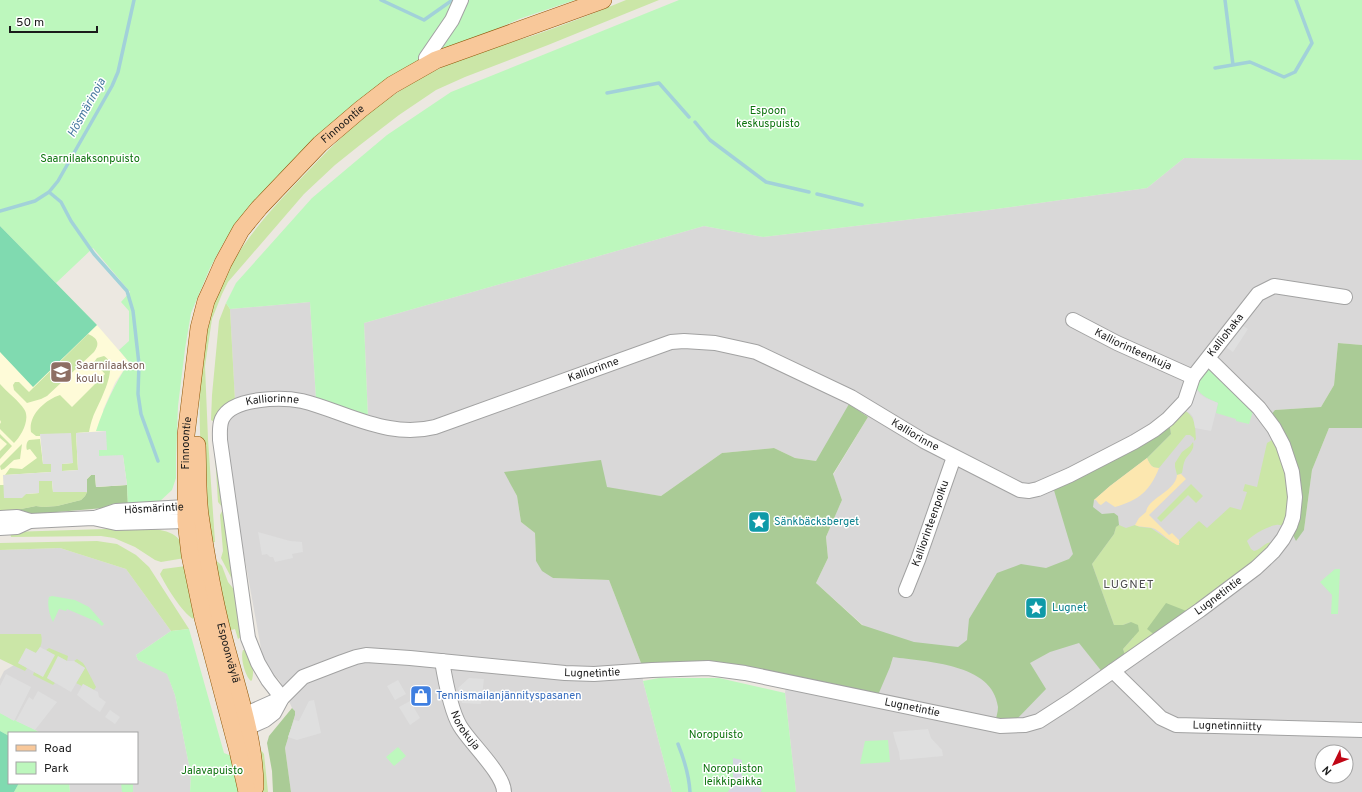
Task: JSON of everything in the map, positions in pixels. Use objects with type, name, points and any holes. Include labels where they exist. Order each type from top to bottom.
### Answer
[{"type":"main road","name":"Finnoontie","points":[[191,514],[186,435],[199,328],[206,302],[241,230],[279,186],[320,144],[392,85],[436,60],[603,0]]},
{"type":"main road","name":"Espoonväylä","points":[[191,514],[190,555],[203,618],[241,723],[255,776],[255,792]]},
{"type":"main road","name":"Espoonväylä","points":[[241,723],[247,792]]},
{"type":"street","points":[[427,64],[426,58],[452,20],[461,0]]},
{"type":"street","name":"Kalliohaka","points":[[1193,377],[1209,359],[1258,294],[1274,286],[1345,297]]},
{"type":"street","name":"Kalliorinteenkuja","points":[[1073,320],[1117,343],[1193,377]]},
{"type":"street","name":"Kalliorinne","points":[[282,698],[268,680],[258,663],[248,638],[222,461],[220,428],[223,418],[230,410],[244,403],[250,401],[285,399],[302,401],[376,425],[406,431],[420,430],[434,427],[671,342],[684,341],[715,344],[756,352],[850,398],[954,457],[1020,490],[1029,491],[1038,489],[1070,475],[1154,430],[1168,419],[1185,401],[1193,377]]},
{"type":"street","name":"Lugnetintie","points":[[241,723],[265,720],[274,713],[282,698],[304,677],[356,657],[366,655],[392,656],[565,673],[594,674],[708,668],[752,674],[1000,726],[1025,725],[1038,721],[1070,702],[1200,610],[1256,568],[1283,539],[1293,517],[1295,497],[1292,472],[1283,445],[1274,428],[1259,408],[1209,359]]},
{"type":"street","name":"Kalliorinteenpolku","points":[[906,590],[954,457]]},
{"type":"street","name":"Hösmärintie","points":[[0,518],[17,517],[30,521],[93,518],[116,523],[191,514]]},
{"type":"street","name":"Hösmärintie","points":[[0,528],[17,527],[30,521]]},
{"type":"street","name":"Norokuja","points":[[442,661],[451,702],[460,726],[498,777],[504,786],[504,792]]},
{"type":"street","name":"Lugnetinniitty","points":[[1113,671],[1161,718],[1176,725],[1362,730]]},
{"type":"shaded area","points":[[1184,158],[1362,160],[1362,345],[1338,343],[1334,385],[1321,407],[1275,410],[1304,530],[1312,470],[1329,428],[1362,428],[1362,792],[796,792],[785,693],[787,677],[890,667],[894,653],[816,583],[828,558],[826,537],[842,500],[833,475],[868,417],[816,461],[795,458],[774,448],[722,453],[661,496],[505,472],[517,496],[521,522],[535,533],[536,561],[553,578],[609,580],[641,663],[643,681],[672,792],[291,792],[285,748],[295,711],[292,708],[280,681],[264,665],[218,414],[235,401],[230,309],[310,302],[316,399],[368,418],[364,323],[704,226],[763,237],[989,210],[1147,188]]},
{"type":"shaded area","name":"Saarnilaakson koulu","points":[[0,226],[97,325],[129,362],[115,383],[103,410],[123,455],[128,506],[0,512]]},
{"type":"shaded area","points":[[1238,323],[1248,329],[1233,352],[1223,345]]},
{"type":"shaded area","points":[[1195,387],[1200,394],[1218,403],[1211,431],[1195,428],[1193,417],[1190,413],[1184,410]]},
{"type":"shaded area","points":[[106,431],[107,450],[99,450],[99,456],[123,455],[127,485],[96,487],[95,475],[91,475],[87,479],[87,492],[53,492],[52,481],[39,481],[39,493],[26,494],[22,498],[4,498],[3,475],[51,472],[51,464],[43,464],[40,434],[71,433],[73,463],[62,464],[62,471],[78,470],[76,433]]},
{"type":"shaded area","points":[[258,532],[290,541],[302,542],[303,552],[292,554],[293,558],[275,562],[273,557],[270,557],[267,554],[262,555]]},
{"type":"shaded area","points":[[60,548],[126,569],[171,631],[136,655],[138,660],[167,673],[175,695],[191,775],[190,792],[70,792],[69,784],[138,784],[138,732],[38,732],[0,713],[0,679],[4,671],[14,665],[0,644],[0,550]]},
{"type":"shaded area","points":[[40,647],[55,655],[43,677],[18,663],[26,648],[36,653]]},
{"type":"shaded area","points":[[58,656],[67,661],[74,661],[85,668],[71,692],[47,678]]},
{"type":"shaded area","points":[[6,674],[31,687],[14,721],[0,713],[0,686]]},
{"type":"shaded area","points":[[469,678],[484,679],[481,704],[462,703],[458,688]]},
{"type":"shaded area","points":[[398,680],[406,694],[395,700],[387,686]]},
{"type":"shaded area","points":[[83,684],[98,692],[99,697],[106,702],[100,712],[77,695]]},
{"type":"shaded area","points":[[38,691],[57,702],[35,730],[16,721],[29,697],[33,700]]},
{"type":"shaded area","points":[[314,700],[321,733],[297,740],[288,737],[294,720],[299,721],[309,701]]},
{"type":"shaded area","points":[[410,701],[420,718],[410,725],[399,707]]},
{"type":"shaded area","points":[[110,710],[120,717],[115,724],[105,717]]},
{"type":"shaded area","points":[[928,729],[931,738],[942,750],[943,756],[900,760],[893,732]]},
{"type":"shaded area","points":[[733,758],[742,760],[742,776],[747,781],[762,789],[761,792],[728,792],[733,782]]},
{"type":"green space","name":"Saarnilaaksonpuisto","points":[[0,0],[575,0],[519,19],[416,66],[243,217],[224,242],[210,268],[191,313],[178,406],[176,478],[172,490],[158,503],[128,506],[123,456],[99,456],[99,450],[106,431],[96,431],[110,395],[129,362],[119,350],[129,341],[129,311],[121,302],[130,292],[93,248],[56,283],[0,226]]},
{"type":"green space","points":[[626,0],[659,0],[465,77],[436,90],[399,115],[335,165],[304,194],[228,282],[212,319],[205,366],[215,542],[208,543],[200,411],[204,343],[211,311],[222,282],[240,250],[262,221],[328,151],[360,121],[396,94],[415,82],[434,71],[474,54],[544,32]]},
{"type":"green space","name":"Espoon keskuspuisto","points":[[679,0],[1362,0],[1362,160],[1184,158],[1147,188],[989,210],[763,237],[704,226],[364,323],[368,419],[316,399],[310,302],[230,309],[226,303],[236,283],[312,198],[387,135],[451,92]]},
{"type":"green space","points":[[0,226],[97,325],[33,387],[0,352]]},
{"type":"green space","points":[[226,303],[230,309],[235,401],[214,422],[211,420],[212,395],[219,321]]},
{"type":"green space","points":[[88,334],[94,337],[97,342],[94,352],[47,396],[27,403],[14,390],[13,385],[15,382],[19,382],[29,392]]},
{"type":"green space","points":[[1338,343],[1362,345],[1362,428],[1329,428],[1312,470],[1304,530],[1296,541],[1293,535],[1299,502],[1270,416],[1275,410],[1321,407],[1334,385]]},
{"type":"green space","points":[[104,356],[109,361],[110,368],[107,385],[93,417],[89,432],[76,433],[78,470],[62,471],[61,464],[73,463],[40,434],[40,436],[36,436],[31,432],[32,420],[43,404],[60,395],[72,407],[105,374],[94,362],[97,358]]},
{"type":"green space","points":[[1208,368],[1211,368],[1254,408],[1249,424],[1236,421],[1236,419],[1216,413],[1218,403],[1205,397],[1195,387]]},
{"type":"green space","points":[[0,384],[19,403],[26,413],[26,422],[24,427],[20,436],[14,443],[0,429]]},
{"type":"green space","points":[[849,404],[868,417],[833,474],[842,500],[826,537],[828,558],[816,583],[862,625],[914,642],[958,647],[967,640],[969,619],[997,573],[1021,564],[1046,568],[1069,559],[1073,554],[1053,487],[1169,422],[1171,434],[1147,458],[1094,500],[1093,507],[1102,514],[1114,513],[1118,516],[1119,525],[1116,527],[1114,534],[1092,564],[1114,625],[1123,625],[1131,622],[1138,625],[1139,631],[1123,649],[1126,658],[1103,673],[1079,643],[1050,652],[1030,663],[1046,689],[1015,721],[995,722],[998,707],[993,692],[984,681],[971,673],[956,667],[939,663],[893,657],[878,695],[726,665],[641,663],[609,580],[553,578],[542,571],[536,561],[535,533],[521,522],[517,496],[504,472],[601,460],[607,487],[661,496],[722,453],[774,448],[795,458],[816,461]]},
{"type":"green space","points":[[1184,410],[1193,419],[1196,439],[1194,441],[1194,438],[1190,435],[1186,435],[1159,468],[1153,467],[1147,458],[1171,434],[1169,422]]},
{"type":"green space","points":[[0,434],[12,446],[0,459],[0,451],[7,444],[0,438]]},
{"type":"green space","points":[[1275,438],[1282,452],[1291,500],[1285,526],[1277,525],[1269,527],[1247,541],[1251,549],[1254,551],[1271,542],[1274,542],[1275,545],[1126,658],[1123,649],[1133,638],[1131,622],[1123,625],[1114,625],[1092,564],[1114,534],[1116,527],[1119,525],[1126,528],[1135,525],[1151,528],[1173,543],[1180,543],[1179,540],[1199,521],[1207,528],[1230,507],[1241,510],[1247,492],[1243,491],[1245,484],[1257,487],[1267,443]]},
{"type":"green space","points":[[40,439],[43,464],[51,464],[51,472],[5,475],[10,468],[22,469],[37,458],[30,449],[27,450],[26,445],[29,440]]},
{"type":"green space","points":[[214,439],[224,506],[222,507],[218,502]]},
{"type":"green space","points":[[1193,442],[1192,449],[1183,465],[1182,473],[1177,475],[1175,463],[1182,452]]},
{"type":"green space","points":[[22,444],[20,459],[14,460],[1,470],[0,466]]},
{"type":"green space","points":[[95,474],[96,487],[127,485],[128,506],[21,515],[11,511],[36,506],[57,506],[81,500],[87,492],[87,479],[91,475]]},
{"type":"green space","points":[[39,481],[52,481],[53,492],[87,492],[81,500],[57,506],[36,506],[11,511],[0,511],[0,485],[4,485],[4,498],[39,493]]},
{"type":"green space","points":[[1191,484],[1203,496],[1196,503],[1188,495],[1161,522],[1157,518]]},
{"type":"green space","points":[[222,511],[224,511],[233,581],[221,558],[223,551],[220,515]]},
{"type":"green space","points":[[137,528],[163,531],[175,536],[180,540],[183,546],[185,558],[161,562],[155,560],[135,547],[114,538],[101,536],[11,537],[10,532]]},
{"type":"green space","points":[[97,541],[117,544],[136,555],[149,567],[189,629],[171,631],[126,569],[60,548],[0,550],[0,543]]},
{"type":"green space","points":[[215,561],[222,566],[228,582],[236,592],[244,635],[238,639],[235,629],[231,630],[226,619]]},
{"type":"green space","points":[[186,566],[195,616],[193,619],[179,604],[160,574],[163,569]]},
{"type":"green space","points":[[1335,569],[1340,569],[1338,614],[1331,614],[1332,595],[1320,582]]},
{"type":"green space","points":[[52,596],[75,600],[89,607],[104,624],[102,626],[95,621],[67,609],[66,611],[59,609],[53,622],[48,606],[49,597]]},
{"type":"green space","points":[[1166,603],[1189,612],[1156,636],[1147,629]]},
{"type":"green space","name":"Jalavapuisto","points":[[189,629],[224,753],[234,757],[241,792],[190,792],[191,775],[175,695],[167,674],[138,660],[136,655],[171,631]]},
{"type":"green space","points":[[0,634],[41,634],[41,645],[36,653],[18,663],[27,668],[25,671],[0,659]]},
{"type":"green space","points":[[49,648],[68,656],[67,661],[59,657],[47,678],[55,683],[53,685],[33,675],[34,672],[43,676],[54,655],[46,650]]},
{"type":"green space","points":[[243,650],[246,650],[252,665],[253,676],[251,681],[244,666],[242,657]]},
{"type":"green space","points":[[77,659],[85,666],[96,687],[94,690],[83,684],[82,686],[76,683],[85,668],[74,661]]},
{"type":"green space","name":"Noropuisto","points":[[659,678],[719,678],[785,693],[796,792],[672,792],[643,681]]},
{"type":"green space","points":[[292,708],[295,711],[295,715],[285,748],[291,792],[273,792],[272,771],[267,743],[269,736]]},
{"type":"green space","points":[[0,713],[38,732],[8,732],[8,735],[0,731]]},
{"type":"green space","points":[[0,731],[8,735],[8,784],[18,784],[14,792],[0,792]]},
{"type":"green space","points":[[888,740],[890,762],[860,764],[865,741]]},
{"type":"green space","points":[[398,747],[406,756],[394,766],[386,757]]},
{"type":"green space","points":[[258,750],[261,750],[264,754],[268,792],[260,792]]},
{"type":"green space","points":[[18,784],[69,784],[70,792],[14,792]]},
{"type":"green space","points":[[121,784],[133,784],[133,792],[122,792]]},
{"type":"sand","points":[[1147,458],[1152,466],[1159,468],[1152,483],[1143,494],[1131,501],[1115,507],[1106,501],[1101,505],[1094,500],[1110,486]]},
{"type":"sand","points":[[1181,474],[1186,479],[1149,515],[1169,535],[1172,533],[1179,540],[1179,545],[1177,545],[1155,529],[1135,525],[1139,518],[1146,512],[1148,507],[1172,486],[1177,475]]},
{"type":"waterway","name":"Hösmärinoja","points":[[0,211],[35,201],[49,192],[58,181],[112,86],[118,72],[134,0]]},
{"type":"waterway","points":[[381,0],[424,20],[451,1]]},
{"type":"waterway","points":[[1225,0],[1233,65]]},
{"type":"waterway","points":[[1215,68],[1250,62],[1284,77],[1295,72],[1312,43],[1296,0]]},
{"type":"waterway","points":[[607,93],[659,83],[689,117]]},
{"type":"waterway","points":[[695,122],[710,140],[766,182],[809,192]]},
{"type":"waterway","points":[[49,192],[61,202],[71,221],[94,254],[127,291],[133,311],[139,364],[138,394],[141,414],[158,461]]},
{"type":"waterway","points":[[817,194],[862,205]]},
{"type":"waterway","points":[[678,744],[686,767],[690,792]]},
{"type":"place","name":"Saarnilaakson koulu","points":[[61,372]]},
{"type":"place","name":"Sänkbäcksberget","points":[[759,522]]},
{"type":"place","name":"Lugnet","points":[[1036,608]]},
{"type":"place","name":"Tennismailanjännityspasanen","points":[[421,696]]},
{"type":"district","name":"LUGNET","points":[[1129,585]]},
{"type":"park label","name":"Noropuiston leikkipaikka","points":[[733,775]]}]
